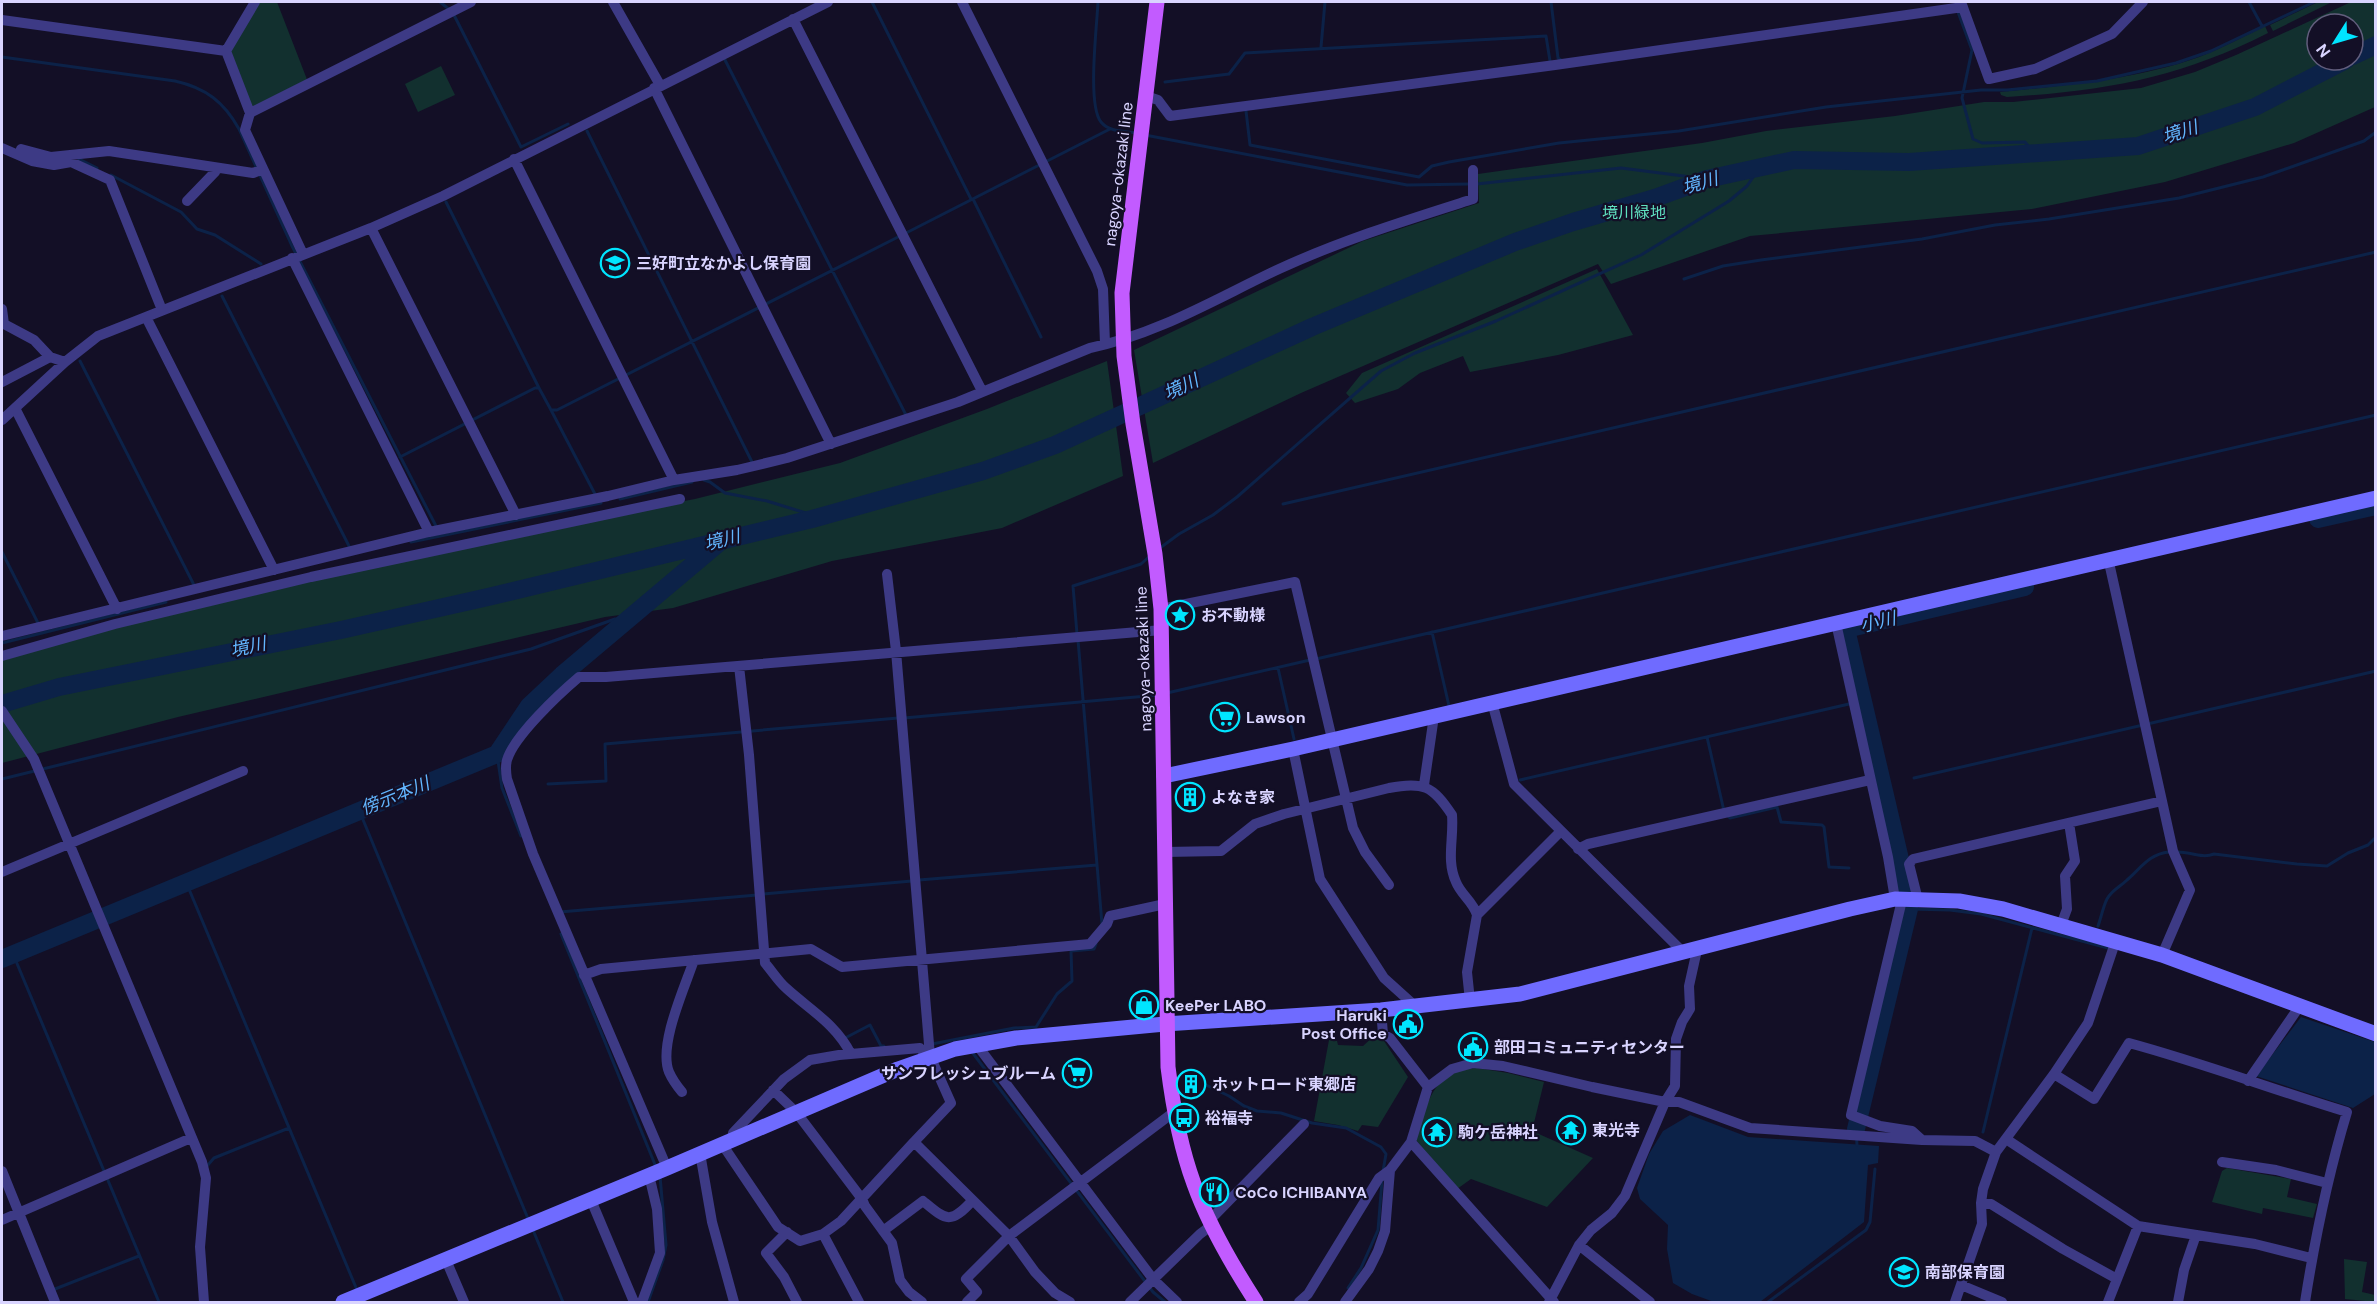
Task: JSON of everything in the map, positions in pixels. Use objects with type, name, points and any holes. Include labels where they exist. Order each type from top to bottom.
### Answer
[{"type":"main road","name":"nagoya-okazaki line","points":[[1157,2],[1122,293],[1124,356],[1155,554],[1161,609],[1168,1067],[1174,1112],[1194,1184],[1211,1223],[1256,1302]]},
{"type":"street","points":[[226,51],[255,2]]},
{"type":"street","points":[[250,113],[471,2]]},
{"type":"street","points":[[614,2],[831,444]]},
{"type":"street","points":[[2,420],[65,362],[98,336],[371,228],[443,196],[828,2]]},
{"type":"street","points":[[962,2],[1097,271],[1103,289],[1105,344]]},
{"type":"street","points":[[1146,96],[1158,100],[1170,116],[1554,65],[1961,4],[1989,79],[2035,69],[2112,34],[2142,2]]},
{"type":"street","points":[[793,19],[982,391]]},
{"type":"street","points":[[2,20],[226,51]]},
{"type":"street","points":[[226,51],[250,113],[245,130],[297,256],[429,532]]},
{"type":"street","points":[[2,148],[32,160],[54,165],[109,151],[253,173],[263,169]]},
{"type":"street","points":[[21,149],[51,157],[71,159],[110,180],[162,310]]},
{"type":"street","points":[[514,159],[674,480]]},
{"type":"street","points":[[187,201],[217,168]]},
{"type":"street","points":[[2,636],[429,532],[674,480],[737,470],[831,444],[958,402],[1090,348],[1180,318],[1279,269],[1341,242],[1407,218],[1473,199],[1472,172]]},
{"type":"street","points":[[371,228],[516,515]]},
{"type":"street","points":[[2,309],[3,323],[34,340],[50,357],[65,362]]},
{"type":"street","points":[[146,317],[274,570]]},
{"type":"street","points":[[2,382],[50,357]]},
{"type":"street","points":[[15,408],[117,609]]},
{"type":"street","points":[[1164,776],[1293,749],[2108,558],[2376,498]]},
{"type":"street","points":[[2,656],[115,624],[311,577],[680,499]]},
{"type":"street","points":[[2108,558],[2173,851],[2190,890],[2162,955]]},
{"type":"street","points":[[887,574],[896,651],[928,1057]]},
{"type":"street","points":[[1161,609],[1295,582],[1344,799],[1358,842],[1389,885]]},
{"type":"street","points":[[1836,623],[1870,780],[1907,900]]},
{"type":"street","points":[[667,1168],[533,854],[510,792],[506,768],[508,758],[531,725],[554,699],[579,677],[606,677],[1162,630]]},
{"type":"street","points":[[740,666],[765,963],[785,988],[815,1011],[843,1038],[851,1054]]},
{"type":"street","points":[[1492,702],[1514,784],[1578,849],[1691,952]]},
{"type":"street","points":[[2,711],[32,756],[202,1162],[206,1178],[200,1247],[204,1302]]},
{"type":"street","points":[[1424,785],[1434,716]]},
{"type":"street","points":[[1293,749],[1320,879],[1384,978],[1415,1006]]},
{"type":"street","points":[[2,872],[243,771]]},
{"type":"street","points":[[1578,849],[1588,844],[1870,780]]},
{"type":"street","points":[[1165,852],[1221,851],[1255,824],[1306,808],[1407,784],[1424,785],[1434,792],[1452,815],[1450,865],[1457,885],[1474,906],[1477,915],[1467,972],[1470,1001]]},
{"type":"street","points":[[1922,1140],[1912,1131],[1880,1126],[1851,1115],[1907,900],[1909,864],[1913,859],[2162,801]]},
{"type":"street","points":[[2061,925],[2067,909],[2065,876],[2075,861],[2069,823]]},
{"type":"street","points":[[1477,915],[1561,831]]},
{"type":"street","points":[[343,1302],[928,1057],[977,1044],[1016,1038],[1166,1024],[1381,1010],[1520,994],[1691,952],[1850,909],[1907,900],[1970,903],[2003,909],[2116,940],[2376,1034]]},
{"type":"street","points":[[584,975],[601,969],[811,949],[842,967],[1090,944],[1110,916],[1165,904]]},
{"type":"street","points":[[1955,1302],[1982,1224],[1983,1189],[1996,1152],[2054,1074],[2088,1023],[2116,940]]},
{"type":"street","points":[[1411,1142],[1551,1302],[1579,1245],[1591,1230],[1612,1213],[1625,1196],[1665,1102],[1675,1086],[1676,1039],[1690,1009],[1691,952]]},
{"type":"street","points":[[682,1092],[668,1071],[666,1058],[669,1034],[694,960]]},
{"type":"street","points":[[2248,1082],[2300,1007]]},
{"type":"street","points":[[1381,1010],[1383,1034],[1390,1038],[1428,1087]]},
{"type":"street","points":[[2054,1074],[2094,1099],[2129,1043],[2175,1055],[2248,1082],[2346,1112],[2327,1183],[2311,1258],[2305,1302]]},
{"type":"street","points":[[977,1044],[1153,1279],[1177,1302]]},
{"type":"street","points":[[920,1048],[928,1057],[951,1103],[842,1221],[823,1234],[800,1240],[778,1227],[757,1197],[727,1141],[784,1078],[810,1060],[920,1048]]},
{"type":"street","points":[[1299,1302],[1308,1294],[1379,1178],[1390,1170],[1411,1142],[1428,1087],[1452,1069],[1473,1063],[1503,1066],[1665,1102],[1679,1102],[1750,1128],[1922,1140],[1976,1141],[1996,1152]]},
{"type":"street","points":[[773,1090],[796,1112],[862,1199],[892,1243],[900,1280],[909,1292],[922,1302]]},
{"type":"street","points":[[967,1302],[977,1292],[966,1279],[1009,1236],[1174,1112]]},
{"type":"street","points":[[1130,1302],[1211,1223],[1304,1124]]},
{"type":"street","points":[[2,1220],[191,1138]]},
{"type":"street","points":[[2006,1139],[2138,1226],[2255,1244],[2311,1258]]},
{"type":"street","points":[[914,1142],[1009,1236],[1035,1272],[1055,1293],[1070,1302]]},
{"type":"street","points":[[700,1153],[712,1222],[734,1302]]},
{"type":"street","points":[[2222,1162],[2276,1170],[2327,1183]]},
{"type":"street","points":[[1345,1302],[1369,1269],[1378,1251],[1384,1231],[1390,1170]]},
{"type":"street","points":[[2,1171],[55,1302]]},
{"type":"street","points":[[642,1302],[660,1253],[657,1209],[649,1175]]},
{"type":"street","points":[[591,1200],[634,1302]]},
{"type":"street","points":[[883,1231],[923,1201],[942,1217],[947,1218],[960,1215],[972,1201]]},
{"type":"street","points":[[1981,1203],[1991,1204],[2063,1249],[2117,1279]]},
{"type":"street","points":[[2108,1302],[2138,1226]]},
{"type":"street","points":[[787,1232],[766,1253],[784,1277],[797,1302]]},
{"type":"street","points":[[823,1234],[859,1302]]},
{"type":"street","points":[[2178,1302],[2184,1270],[2196,1235]]},
{"type":"street","points":[[1579,1245],[1650,1302]]},
{"type":"street","points":[[446,1260],[464,1302]]},
{"type":"street","points":[[1961,1285],[2002,1302]]},
{"type":"green space","points":[[258,2],[277,2],[308,82],[253,109],[230,49]]},
{"type":"green space","points":[[2318,2],[2332,2],[2312,12],[2305,12],[2305,15],[2273,31],[2270,25]]},
{"type":"green space","name":"境川緑地","points":[[2351,2],[2375,2],[2375,107],[2294,143],[2165,182],[2032,209],[1750,236],[1611,284],[1598,264],[1301,393],[1153,463],[1134,350],[1363,241],[1479,203],[1478,174],[1702,143],[1766,131],[1895,116],[1984,102],[2013,102],[2141,88],[2195,72],[2305,23],[2305,72],[2365,72],[2365,12],[2329,12]]},
{"type":"green space","points":[[2265,26],[2268,33],[2235,48],[2203,61],[2141,80],[2077,91],[2043,94],[2007,97],[2001,95],[2000,92],[2101,80],[2175,65],[2199,57]]},
{"type":"green space","points":[[441,66],[455,95],[418,112],[405,84]]},
{"type":"green space","points":[[1597,269],[1633,335],[1558,355],[1470,372],[1463,356],[1420,373],[1398,389],[1355,403],[1346,393],[1362,373]]},
{"type":"green space","points":[[1107,361],[1123,476],[1002,528],[832,561],[673,608],[605,617],[178,717],[2,763],[2,655],[429,549],[695,499],[840,463],[987,409]]},
{"type":"green space","points":[[1376,1034],[1384,1041],[1408,1077],[1378,1127],[1362,1125],[1358,1131],[1314,1121],[1329,1040],[1337,1041],[1338,1045],[1363,1046]]},
{"type":"green space","points":[[1477,1068],[1544,1082],[1532,1131],[1593,1158],[1547,1207],[1471,1179],[1457,1189],[1416,1140],[1428,1102],[1441,1082],[1462,1070]]},
{"type":"green space","points":[[2227,1168],[2291,1179],[2287,1197],[2317,1204],[2313,1218],[2263,1208],[2262,1214],[2212,1202],[2222,1171]]},
{"type":"green space","points":[[2344,1259],[2367,1262],[2362,1292],[2375,1295],[2375,1302],[2345,1299]]},
{"type":"water","points":[[2301,1017],[2375,1042],[2375,1094],[2353,1108],[2256,1076]]},
{"type":"water","points":[[1690,1115],[1748,1137],[1879,1146],[1878,1163],[1868,1165],[1864,1222],[1760,1302],[1714,1302],[1692,1294],[1673,1283],[1667,1249],[1668,1225],[1640,1199],[1637,1188],[1649,1154],[1663,1131]]},
{"type":"waterway","points":[[440,2],[450,10]]},
{"type":"waterway","points":[[872,2],[971,199]]},
{"type":"waterway","points":[[1098,2],[1094,83],[1097,113],[1101,122],[1108,128],[1136,133]]},
{"type":"waterway","points":[[1321,47],[1325,2]]},
{"type":"waterway","points":[[1551,2],[1558,58],[1561,60]]},
{"type":"waterway","points":[[2249,2],[2262,26]]},
{"type":"waterway","points":[[1246,111],[1250,145],[1419,177],[1432,166],[1559,143],[1679,131],[1826,107],[1981,90],[2007,90],[2097,81],[2176,63],[2211,51],[2314,2]]},
{"type":"waterway","points":[[1958,12],[1972,50],[1962,98],[1973,139],[1982,143],[2025,142],[2034,153]]},
{"type":"waterway","points":[[454,15],[521,147],[568,124]]},
{"type":"waterway","points":[[1165,82],[1229,74],[1245,53],[1546,36],[1550,61]]},
{"type":"waterway","name":"境川","points":[[2365,50],[2376,45]]},
{"type":"waterway","points":[[2,57],[175,81],[205,92],[227,111],[239,129],[292,246],[437,528]]},
{"type":"waterway","points":[[725,60],[907,417]]},
{"type":"waterway","name":"境川","points":[[2,704],[59,687],[341,630],[488,597],[812,519],[983,471],[1055,445],[1312,327],[1515,242],[1655,198],[1707,179],[1794,160],[1909,162],[2138,146],[2255,107],[2323,72]]},
{"type":"waterway","points":[[906,233],[1110,129]]},
{"type":"waterway","points":[[587,131],[752,462]]},
{"type":"waterway","points":[[1684,279],[1723,266],[1922,239],[1995,225],[2049,219],[2179,198],[2263,177],[2364,141],[2376,132]]},
{"type":"waterway","points":[[1145,135],[1407,185],[1470,184]]},
{"type":"waterway","points":[[79,159],[97,168]]},
{"type":"waterway","points":[[1160,548],[1237,497],[1381,371],[1415,353],[1496,321],[1641,255],[1729,201],[1747,186],[1760,167]]},
{"type":"waterway","points":[[1477,184],[1621,168],[1707,179]]},
{"type":"waterway","points":[[111,175],[181,212],[197,229],[215,235],[261,264]]},
{"type":"waterway","points":[[973,199],[1041,337]]},
{"type":"waterway","points":[[446,202],[539,388]]},
{"type":"waterway","points":[[400,457],[535,388],[539,388],[551,410],[557,410],[900,236]]},
{"type":"waterway","points":[[1283,504],[2376,252]]},
{"type":"waterway","points":[[222,296],[350,548]]},
{"type":"waterway","points":[[80,361],[195,587]]},
{"type":"waterway","points":[[551,410],[596,496]]},
{"type":"waterway","points":[[1316,659],[2376,415]]},
{"type":"waterway","points":[[704,480],[725,493],[767,501],[819,517]]},
{"type":"waterway","points":[[620,499],[692,482]]},
{"type":"waterway","points":[[411,542],[601,503]]},
{"type":"waterway","name":"小川","points":[[2318,519],[2376,506]]},
{"type":"waterway","points":[[2373,507],[2376,518]]},
{"type":"waterway","name":"傍示本川","points":[[2,959],[497,754],[529,706],[562,675],[721,541]]},
{"type":"waterway","points":[[2,552],[39,625]]},
{"type":"waterway","points":[[1077,634],[1073,586],[1141,564],[1150,556]]},
{"type":"waterway","name":"小川","points":[[1856,1129],[1909,909],[1907,889],[1846,629],[2025,587]]},
{"type":"waterway","points":[[2,643],[166,602]]},
{"type":"waterway","points":[[2,779],[531,649],[615,619],[623,623]]},
{"type":"waterway","points":[[1432,632],[1449,706]]},
{"type":"waterway","points":[[1078,640],[1102,924]]},
{"type":"waterway","points":[[1167,693],[1310,660]]},
{"type":"waterway","points":[[1278,668],[1294,739]]},
{"type":"waterway","points":[[1914,778],[2376,671]]},
{"type":"waterway","points":[[904,718],[1158,695]]},
{"type":"waterway","points":[[1520,780],[1862,701]]},
{"type":"waterway","points":[[548,784],[606,781],[605,744],[898,718]]},
{"type":"waterway","points":[[1707,737],[1724,811]]},
{"type":"waterway","points":[[497,754],[502,788],[521,836]]},
{"type":"waterway","points":[[1728,816],[1730,818],[1777,807],[1781,822],[1822,825],[1829,867],[1849,868]]},
{"type":"waterway","points":[[359,810],[529,1221]]},
{"type":"waterway","points":[[2176,852],[2327,866],[2348,853],[2368,845],[2376,837]]},
{"type":"waterway","points":[[2098,926],[2111,893],[2141,866],[2156,856],[2169,852]]},
{"type":"waterway","points":[[919,880],[1097,865]]},
{"type":"waterway","points":[[763,894],[912,881]]},
{"type":"waterway","points":[[186,882],[357,1290]]},
{"type":"waterway","points":[[560,912],[757,895]]},
{"type":"waterway","points":[[1909,909],[1950,910],[1981,914],[2108,948]]},
{"type":"waterway","points":[[1983,1132],[2032,928]]},
{"type":"waterway","points":[[561,934],[656,1167]]},
{"type":"waterway","points":[[932,1044],[1014,1028],[1036,1027],[1057,994],[1072,981],[1071,951],[1094,949],[1096,944]]},
{"type":"waterway","points":[[13,954],[159,1302]]},
{"type":"waterway","points":[[847,1037],[870,1025],[881,1046],[884,1046]]},
{"type":"waterway","points":[[972,1052],[1153,1292],[1165,1302]]},
{"type":"waterway","points":[[1183,1074],[1257,1111],[1281,1113],[1312,1123],[1346,1128],[1381,1147],[1386,1154],[1383,1171]]},
{"type":"waterway","points":[[207,1166],[214,1158],[289,1128]]},
{"type":"waterway","points":[[1856,1129],[1857,1145]]},
{"type":"waterway","points":[[1768,1302],[1866,1230],[1870,1222],[1875,1169]]},
{"type":"waterway","points":[[648,1302],[666,1245],[660,1176]]},
{"type":"waterway","points":[[1348,1288],[1361,1268],[1378,1230],[1382,1181]]},
{"type":"waterway","points":[[533,1230],[563,1302]]},
{"type":"waterway","points":[[55,1289],[139,1256]]},
{"type":"place","name":"三好町立なかよし保育園","points":[[615,263]]},
{"type":"place","name":"お不動様","points":[[1180,615]]},
{"type":"place","name":"Lawson","points":[[1225,717]]},
{"type":"place","name":"よなき家","points":[[1190,797]]},
{"type":"place","name":"KeePer LABO","points":[[1144,1005]]},
{"type":"place","name":"Haruki Post Office","points":[[1408,1024]]},
{"type":"place","name":"部田コミュニティセンター","points":[[1473,1047]]},
{"type":"place","name":"サンフレッシュブルーム","points":[[1077,1073]]},
{"type":"place","name":"ホットロード東郷店","points":[[1191,1084]]},
{"type":"place","name":"裕福寺","points":[[1184,1118]]},
{"type":"place","name":"東光寺","points":[[1571,1130]]},
{"type":"place","name":"駒ケ岳神社","points":[[1437,1132]]},
{"type":"place","name":"CoCo ICHIBANYA","points":[[1214,1192]]},
{"type":"place","name":"南部保育園","points":[[1904,1272]]}]
